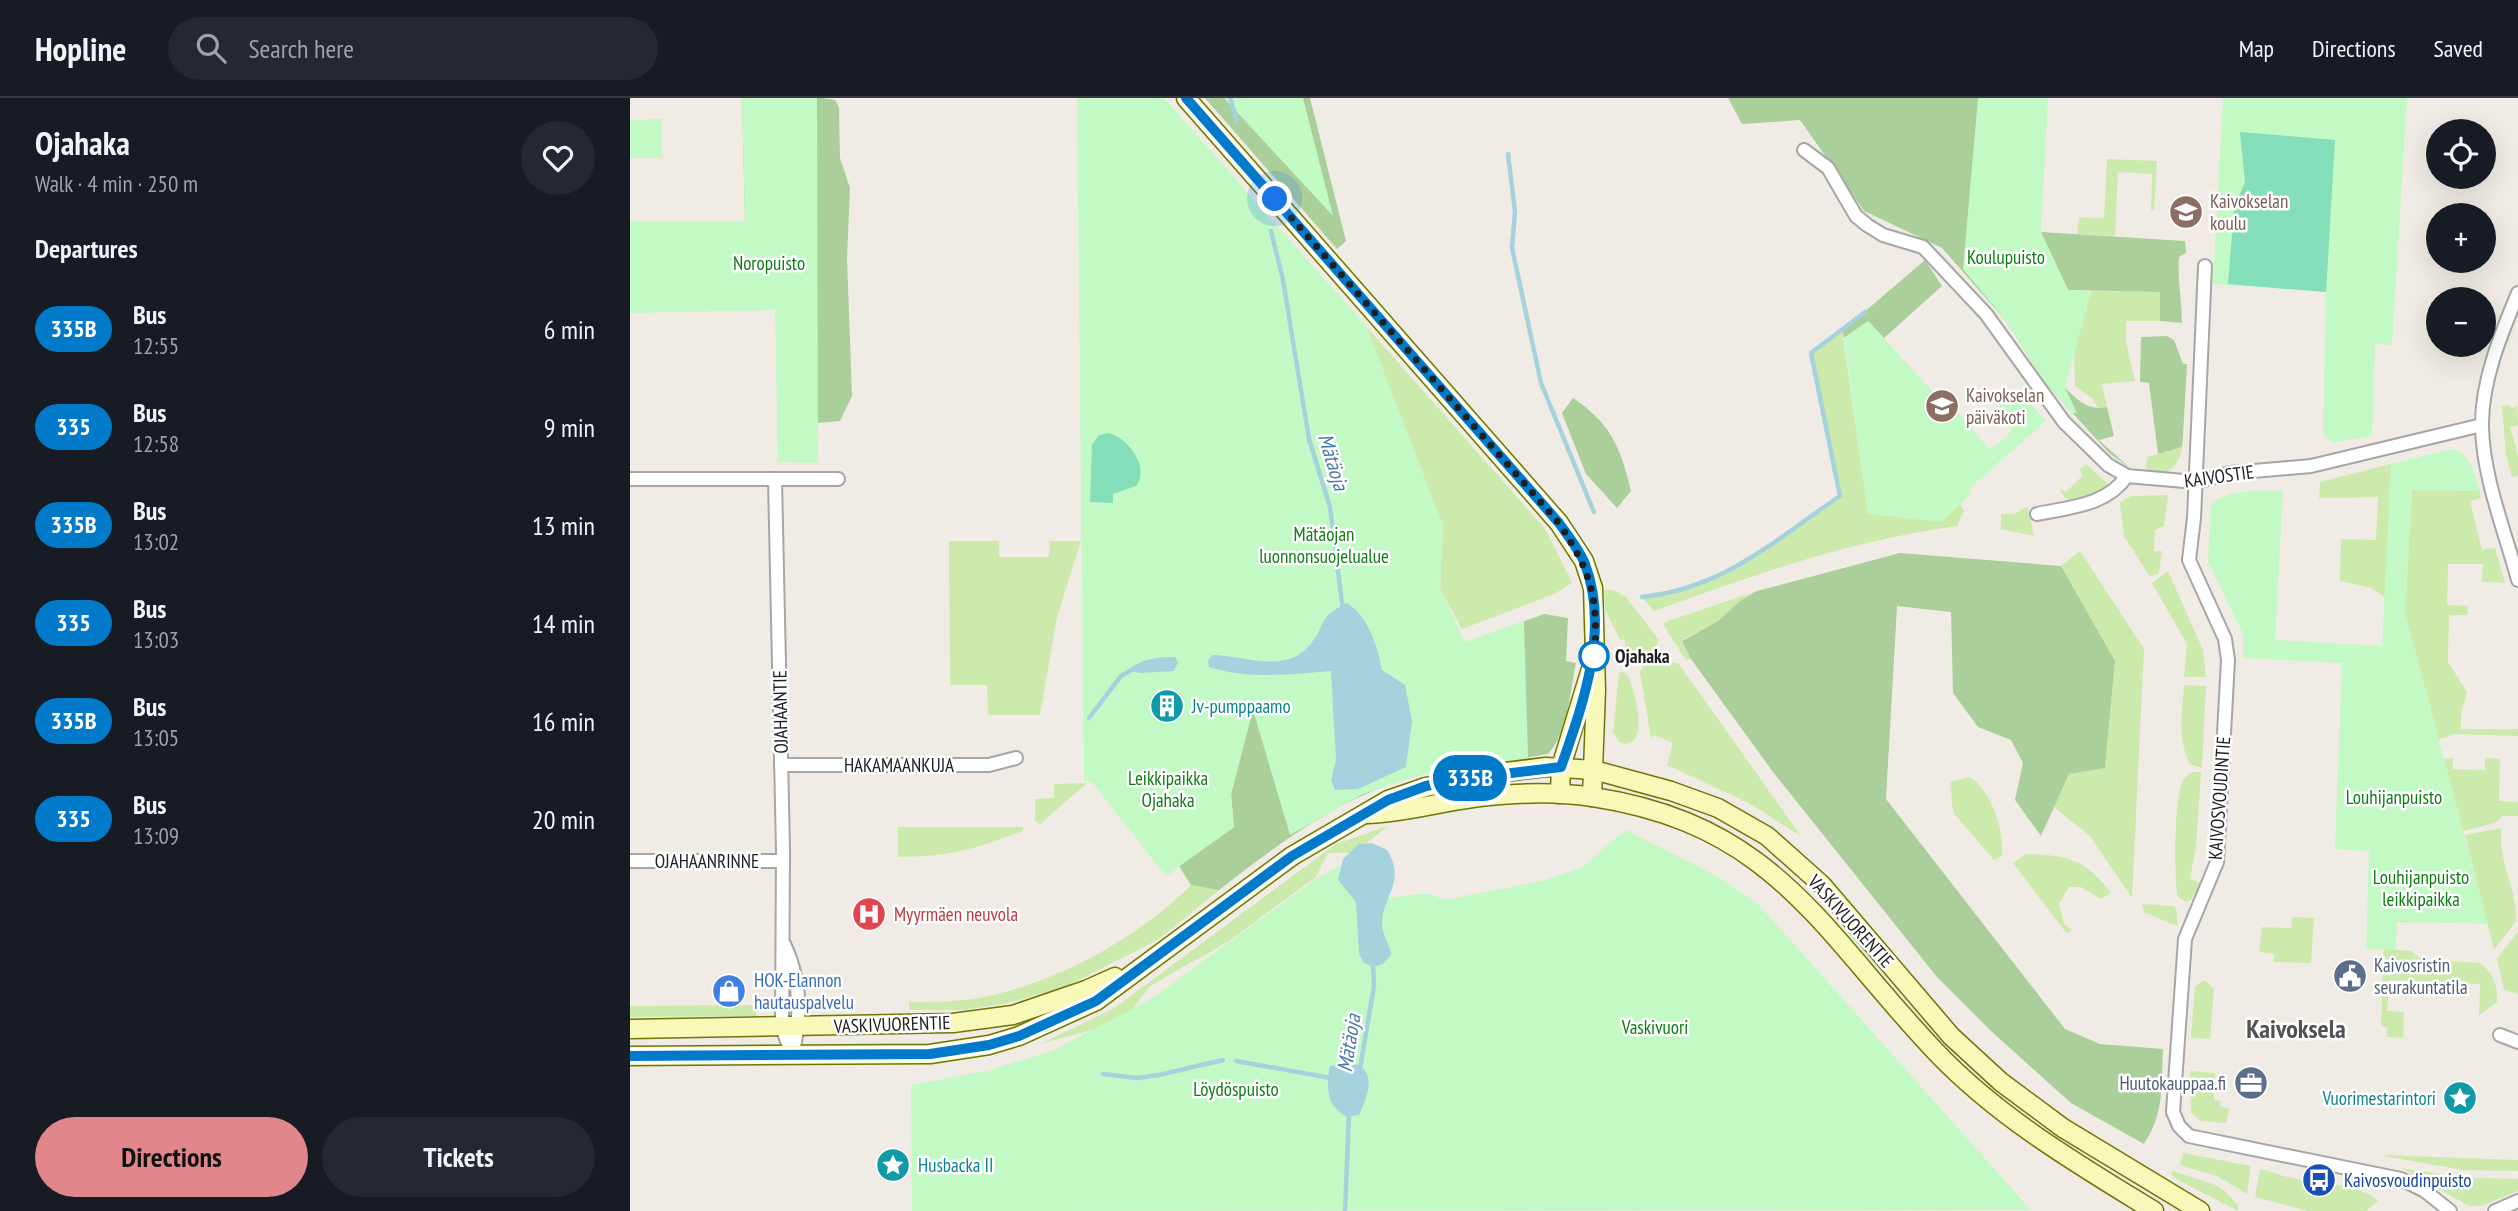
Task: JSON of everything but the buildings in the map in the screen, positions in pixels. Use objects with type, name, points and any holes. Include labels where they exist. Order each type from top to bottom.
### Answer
[{"type":"main road","points":[[1186,98],[1559,523],[1584,561],[1593,589],[1596,690],[1592,797]]},
{"type":"main road","points":[[1560,794],[1561,767],[1594,659]]},
{"type":"main road","name":"VASKIVUORENTIE","points":[[630,1056],[930,1054],[989,1045],[1047,1026],[1096,1001],[1292,856],[1334,828],[1366,814],[1388,800],[1426,786],[1497,773],[1561,767],[1594,770],[1671,791],[1718,808],[1767,836],[1822,885],[1951,1036],[2001,1082],[2063,1128],[2200,1211]]},
{"type":"main road","name":"VASKIVUORENTIE","points":[[1366,814],[1392,813],[1501,795],[1560,794],[1631,804],[1682,820],[1751,856],[1773,872],[1841,941],[1936,1052],[1990,1103],[2066,1158],[2154,1211]]},
{"type":"main road","name":"VASKIVUORENTIE","points":[[630,1029],[953,1023],[1013,1015],[1086,990],[1144,963]]},
{"type":"street","points":[[1804,150],[1828,168],[1857,216],[1867,225],[1884,235],[1923,247],[1986,314],[2064,422],[2092,451],[2127,476],[2119,488],[2097,501],[2037,514]]},
{"type":"street","name":"KAIVOSVOUDINTIE","points":[[2205,266],[2196,482],[2189,560],[2225,639],[2228,660],[2217,862],[2185,939],[2172,1096],[2175,1119],[2183,1131],[2197,1138],[2400,1179],[2425,1191],[2450,1211]]},
{"type":"street","points":[[2518,293],[2495,357],[2482,425],[2489,469],[2518,580]]},
{"type":"street","name":"KAIVOSTIE","points":[[2127,476],[2196,482],[2230,473],[2332,463],[2482,425]]},
{"type":"street","name":"OJAHAANTIE","points":[[775,479],[784,944],[793,964],[792,1055]]},
{"type":"street","points":[[630,480],[838,479]]},
{"type":"street","name":"HAKAMAANKUJA","points":[[781,765],[989,765],[1016,758]]},
{"type":"street","name":"OJAHAANRINNE","points":[[630,861],[783,861]]},
{"type":"street","points":[[2500,1035],[2518,1042]]},
{"type":"street","points":[[2495,1211],[2518,1201]]},
{"type":"green space","points":[[742,98],[823,98],[835,100],[839,107],[840,158],[850,188],[847,258],[852,396],[840,421],[818,423],[745,222]]},
{"type":"green space","name":"Noropuisto","points":[[742,98],[817,98],[818,463],[778,462],[775,310],[630,313],[630,221],[745,221]]},
{"type":"green space","name":"Mätäojan luonnonsuojelualue","points":[[1077,98],[1164,98],[1366,326],[1443,526],[1440,589],[1465,642],[1524,621],[1528,758],[1416,776],[1363,794],[1290,835],[1253,710],[1231,794],[1234,827],[1166,876],[1091,781],[1084,781]]},
{"type":"green space","points":[[1205,98],[1310,98],[1346,241],[1337,249]]},
{"type":"green space","points":[[1224,98],[1303,98],[1333,216]]},
{"type":"green space","points":[[1728,98],[1999,98],[2065,388],[2089,406],[2107,407],[2114,436],[2099,440],[2131,469],[2109,453],[2046,384],[2007,322],[1942,248],[1864,211],[1800,120],[1742,124]]},
{"type":"green space","name":"Koulupuisto","points":[[1978,98],[2048,98],[2041,232],[2068,290],[2091,291],[2065,388],[2077,413],[2072,413],[2046,384],[2007,322],[1963,269]]},
{"type":"green space","points":[[2223,98],[2407,98],[2392,345],[2375,344],[2372,436],[2333,442],[2323,435],[2326,292],[2213,284]]},
{"type":"green space","points":[[662,119],[662,158],[630,158],[630,120]]},
{"type":"green space","points":[[2240,132],[2335,140],[2326,292],[2228,284],[2235,197],[2239,196],[2245,182]]},
{"type":"green space","points":[[2107,159],[2157,161],[2154,210],[2151,210],[2152,174],[2118,172],[2115,236],[2077,234],[2079,217],[2104,218]]},
{"type":"green space","points":[[2041,232],[2185,241],[2186,253],[2179,257],[2182,323],[2160,321],[2160,292],[2068,290]]},
{"type":"green space","points":[[1925,260],[1942,286],[1884,338],[1868,321],[1844,338],[1842,331]]},
{"type":"green space","points":[[2091,291],[2160,292],[2160,321],[2126,321],[2126,342],[2135,381],[2102,384],[2107,407],[2099,409],[2092,398],[2075,386],[2074,353]]},
{"type":"green space","points":[[1868,321],[1945,405],[1949,402],[1990,450],[2012,431],[1993,409],[2017,390],[2046,421],[1974,484],[1968,490],[1972,493],[1941,522],[1868,514],[1844,338]]},
{"type":"green space","points":[[1366,326],[1546,530],[1572,583],[1554,594],[1462,629],[1440,589],[1443,526]]},
{"type":"green space","points":[[1842,331],[1868,513],[1941,522],[1960,504],[1964,511],[1957,526],[1879,540],[1803,560],[1654,611],[1642,597],[1698,584],[1723,573],[1770,546],[1839,496],[1811,353]]},
{"type":"green space","points":[[2167,336],[2174,340],[2183,364],[2187,364],[2183,436],[2182,447],[2158,454],[2149,383],[2140,382],[2141,337]]},
{"type":"green space","points":[[1573,398],[1605,427],[1623,461],[1631,491],[1617,508],[1586,474],[1562,413]]},
{"type":"green space","points":[[2510,405],[2511,408],[2517,406],[2518,425],[2510,427],[2518,456],[2518,476],[2512,477],[2506,455],[2502,406]]},
{"type":"green space","points":[[1108,433],[1122,440],[1135,454],[1141,470],[1140,478],[1136,486],[1113,494],[1113,503],[1090,502],[1092,445],[1099,435]]},
{"type":"green space","points":[[2182,447],[2178,461],[2170,470],[2159,473],[2146,469],[2147,457]]},
{"type":"green space","name":"Louhijanpuisto","points":[[2447,450],[2458,450],[2470,462],[2480,491],[2412,490],[2405,613],[2488,924],[2397,921],[2396,950],[2366,949],[2369,851],[2335,849],[2342,663],[2243,658],[2243,634],[2208,561],[2211,505],[2226,495],[2235,493],[2283,491],[2275,640],[2382,646],[2391,464]]},
{"type":"green space","points":[[2399,462],[2393,603],[2372,588],[2340,581],[2341,539],[2376,540],[2378,497],[2319,498],[2320,482]]},
{"type":"green space","points":[[2086,464],[2110,486],[2102,493],[2090,497],[2066,499],[2060,491],[2062,489],[2066,492],[2083,475],[2079,470]]},
{"type":"green space","points":[[2412,490],[2480,491],[2480,498],[2470,501],[2482,550],[2495,548],[2505,583],[2482,582],[2483,564],[2448,564],[2447,605],[2468,606],[2467,615],[2449,615],[2448,662],[2467,692],[2461,714],[2461,729],[2518,729],[2518,736],[2453,734],[2439,740],[2405,613]]},
{"type":"green space","points":[[2168,495],[2164,526],[2155,530],[2154,551],[2162,551],[2159,573],[2150,577],[2124,536],[2120,502],[2132,496]]},
{"type":"green space","points":[[2028,506],[2034,536],[2001,529],[2001,514],[2015,514]]},
{"type":"green space","points":[[949,541],[999,541],[999,557],[1049,557],[1050,541],[1081,541],[1057,617],[1040,715],[988,715],[987,685],[950,685]]},
{"type":"green space","points":[[2080,551],[2144,649],[2132,898],[2090,836],[2054,807],[2069,774],[2105,768],[2115,661],[2061,566]]},
{"type":"green space","points":[[1900,553],[2061,566],[2115,661],[2105,768],[2069,774],[2041,836],[2015,800],[2023,763],[2011,740],[1978,727],[1953,693],[1951,612],[1897,606],[1886,799],[2065,1029],[2100,1044],[2163,1049],[2159,1109],[2144,1144],[2071,1103],[1991,1031],[1937,977],[1773,772],[1691,659],[1682,641],[1718,621],[1740,601],[1757,591]]},
{"type":"green space","points":[[2168,571],[2203,650],[2206,677],[2184,677],[2187,644],[2152,583]]},
{"type":"green space","points":[[1610,589],[1625,596],[1659,640],[1653,653],[1621,658],[1621,654],[1625,654],[1625,640],[1620,640],[1605,610],[1604,591]]},
{"type":"green space","points":[[1757,591],[1740,601],[1718,621],[1682,640],[1691,659],[1686,660],[1664,626],[1665,622]]},
{"type":"green space","points":[[1544,614],[1568,618],[1566,661],[1576,663],[1564,723],[1548,754],[1449,769],[1389,785],[1337,808],[1312,823],[1219,890],[1191,885],[1179,866],[1234,827],[1231,794],[1253,708],[1465,643]]},
{"type":"green space","points":[[1658,661],[1678,663],[1801,836],[1749,803],[1667,765],[1673,743],[1654,735],[1651,738],[1640,672],[1644,664]]},
{"type":"green space","points":[[1619,673],[1626,673],[1630,680],[1638,716],[1636,737],[1630,743],[1620,743],[1613,732]]},
{"type":"green space","points":[[2184,685],[2206,686],[2202,768],[2190,764],[2183,745],[2181,725]]},
{"type":"green space","points":[[2453,758],[2453,769],[2485,770],[2485,758],[2500,759],[2499,801],[2518,802],[2518,816],[2502,816],[2495,823],[2463,831],[2444,759]]},
{"type":"green space","points":[[2193,772],[2201,772],[2196,847],[2190,879],[2202,883],[2191,900],[2186,902],[2178,897],[2176,822],[2182,783]]},
{"type":"green space","points":[[1969,777],[1984,791],[1999,824],[2002,856],[1994,860],[1953,812],[1950,782]]},
{"type":"green space","points":[[1087,783],[1040,824],[1035,821],[1035,799],[1054,798],[1054,784]]},
{"type":"green space","points":[[1388,826],[1354,853],[1328,853],[1316,877],[1229,941],[1150,986],[1124,1021],[1040,1044],[1113,1009],[1336,844]]},
{"type":"green space","points":[[898,827],[1023,827],[1023,831],[962,851],[898,857]]},
{"type":"green space","points":[[2502,828],[2502,851],[2514,898],[2516,921],[2494,950],[2465,835]]},
{"type":"green space","points":[[1626,830],[1717,876],[1759,905],[2031,1210],[912,1211],[911,1085],[986,1071],[1052,1051],[1151,999],[1316,879],[1375,846],[1374,900],[1430,894],[1445,900],[1541,881],[1581,868]]},
{"type":"green space","points":[[2026,854],[2074,861],[2093,873],[2111,893],[2101,899],[2081,887],[2069,887],[2059,904],[2064,924],[2072,930],[2067,934],[2013,863]]},
{"type":"green space","points":[[2386,875],[2477,923],[2396,922],[2396,950],[2411,951],[2420,958],[2430,960],[2479,963],[2494,979],[2497,1002],[2479,1015],[2480,984],[2389,980],[2387,1011],[2404,1012],[2403,1038],[2387,1037],[2387,1027],[2381,1026]]},
{"type":"green space","points":[[1191,885],[1219,890],[1159,939],[1065,987],[1004,1004],[964,1010],[909,1010],[909,1002],[956,1001],[984,997],[1040,981],[1068,969],[1122,940]]},
{"type":"green space","points":[[2142,904],[2174,906],[2177,911],[2177,926],[2144,912]]},
{"type":"green space","points":[[2292,917],[2314,918],[2311,963],[2274,962],[2274,954],[2259,952],[2262,927],[2291,928]]},
{"type":"green space","points":[[2518,931],[2518,994],[2504,990],[2497,959]]},
{"type":"green space","points":[[2205,980],[2214,989],[2210,1039],[2191,1038],[2195,986]]},
{"type":"green space","points":[[756,1005],[756,1016],[630,1017],[630,1006]]},
{"type":"green space","points":[[2190,1071],[2215,1073],[2214,1100],[2221,1101],[2220,1107],[2229,1108],[2226,1123],[2201,1121],[2191,1112]]},
{"type":"green space","points":[[2183,1153],[2251,1166],[2247,1194],[2219,1177],[2180,1165]]},
{"type":"green space","points":[[2379,1155],[2518,1160],[2518,1171],[2463,1170]]},
{"type":"green space","points":[[2402,1168],[2460,1177],[2518,1179],[2518,1191],[2481,1206],[2469,1206]]},
{"type":"green space","points":[[2260,1169],[2292,1178],[2349,1187],[2378,1201],[2366,1211],[2308,1211],[2255,1197]]},
{"type":"green space","points":[[2173,1171],[2224,1190],[2238,1205],[2238,1211],[2176,1179],[2171,1174]]},
{"type":"water","points":[[1347,603],[1366,624],[1375,642],[1382,670],[1405,685],[1412,721],[1406,767],[1358,789],[1335,790],[1331,780],[1336,760],[1331,671],[1239,674],[1209,667],[1208,660],[1212,655],[1262,661],[1287,660],[1308,647],[1325,618]]},
{"type":"water","points":[[1175,657],[1178,662],[1174,671],[1140,673],[1129,670],[1145,661]]},
{"type":"water","points":[[1372,843],[1387,850],[1395,871],[1382,924],[1391,955],[1383,964],[1373,967],[1364,963],[1359,954],[1356,902],[1338,880],[1343,859],[1359,844]]},
{"type":"water","points":[[1347,1062],[1364,1070],[1369,1082],[1359,1115],[1347,1117],[1331,1102],[1328,1082],[1330,1066]]},
{"type":"waterway","name":"Mätäoja","points":[[1230,98],[1237,121]]},
{"type":"waterway","points":[[1508,154],[1515,211],[1512,248],[1541,383],[1594,512]]},
{"type":"waterway","name":"Mätäoja","points":[[1271,231],[1283,280],[1309,439],[1330,507],[1343,611]]},
{"type":"waterway","points":[[1642,597],[1671,592],[1723,573],[1770,545],[1840,496],[1811,353],[1865,312]]},
{"type":"waterway","points":[[1089,718],[1121,676],[1135,668]]},
{"type":"waterway","name":"Mätäoja","points":[[1360,1068],[1374,986],[1373,963]]},
{"type":"waterway","points":[[1103,1074],[1137,1078],[1223,1060]]},
{"type":"waterway","points":[[1236,1061],[1331,1078]]},
{"type":"waterway","name":"Mätäoja","points":[[1345,1211],[1349,1114]]},
{"type":"bus line","name":"335B","points":[[630,1056],[930,1054],[989,1045],[1019,1036],[1047,1026],[1096,1001],[1292,856],[1334,828],[1366,814],[1388,800],[1426,786],[1462,779],[1561,767],[1594,659],[1593,589],[1584,561],[1559,523],[1186,98]]},
{"type":"place","name":"Kaivokselan koulu","points":[[2186,212]]},
{"type":"place","name":"Kaivokselan päiväkoti","points":[[1942,406]]},
{"type":"place","name":"Ojahaka","points":[[1594,656]]},
{"type":"place","name":"Jv-pumppaamo","points":[[1167,706]]},
{"type":"place","name":"Myyrmäen neuvola","points":[[869,914]]},
{"type":"place","name":"Kaivosristin seurakuntatila","points":[[2350,976]]},
{"type":"place","name":"HOK-Elannon hautauspalvelu","points":[[729,991]]},
{"type":"place","name":"Huutokauppaa.fi","points":[[2251,1083]]},
{"type":"place","name":"Vuorimestarintori","points":[[2460,1098]]},
{"type":"place","name":"Husbacka II","points":[[893,1165]]},
{"type":"place","name":"Kaivosvoudinpuisto","points":[[2319,1180]]},
{"type":"district","name":"Kaivoksela","points":[[2296,1029]]},
{"type":"route","points":[[1275,199],[1559,523],[1584,561],[1593,589],[1594,659],[1594,656]]},
{"type":"park label","name":"Leikkipaikka Ojahaka","points":[[1168,789]]},
{"type":"park label","name":"Louhijanpuisto leikkipaikka","points":[[2421,888]]},
{"type":"park label","name":"Vaskivuori","points":[[1655,1027]]},
{"type":"park label","name":"Löydöspuisto","points":[[1236,1089]]}]
